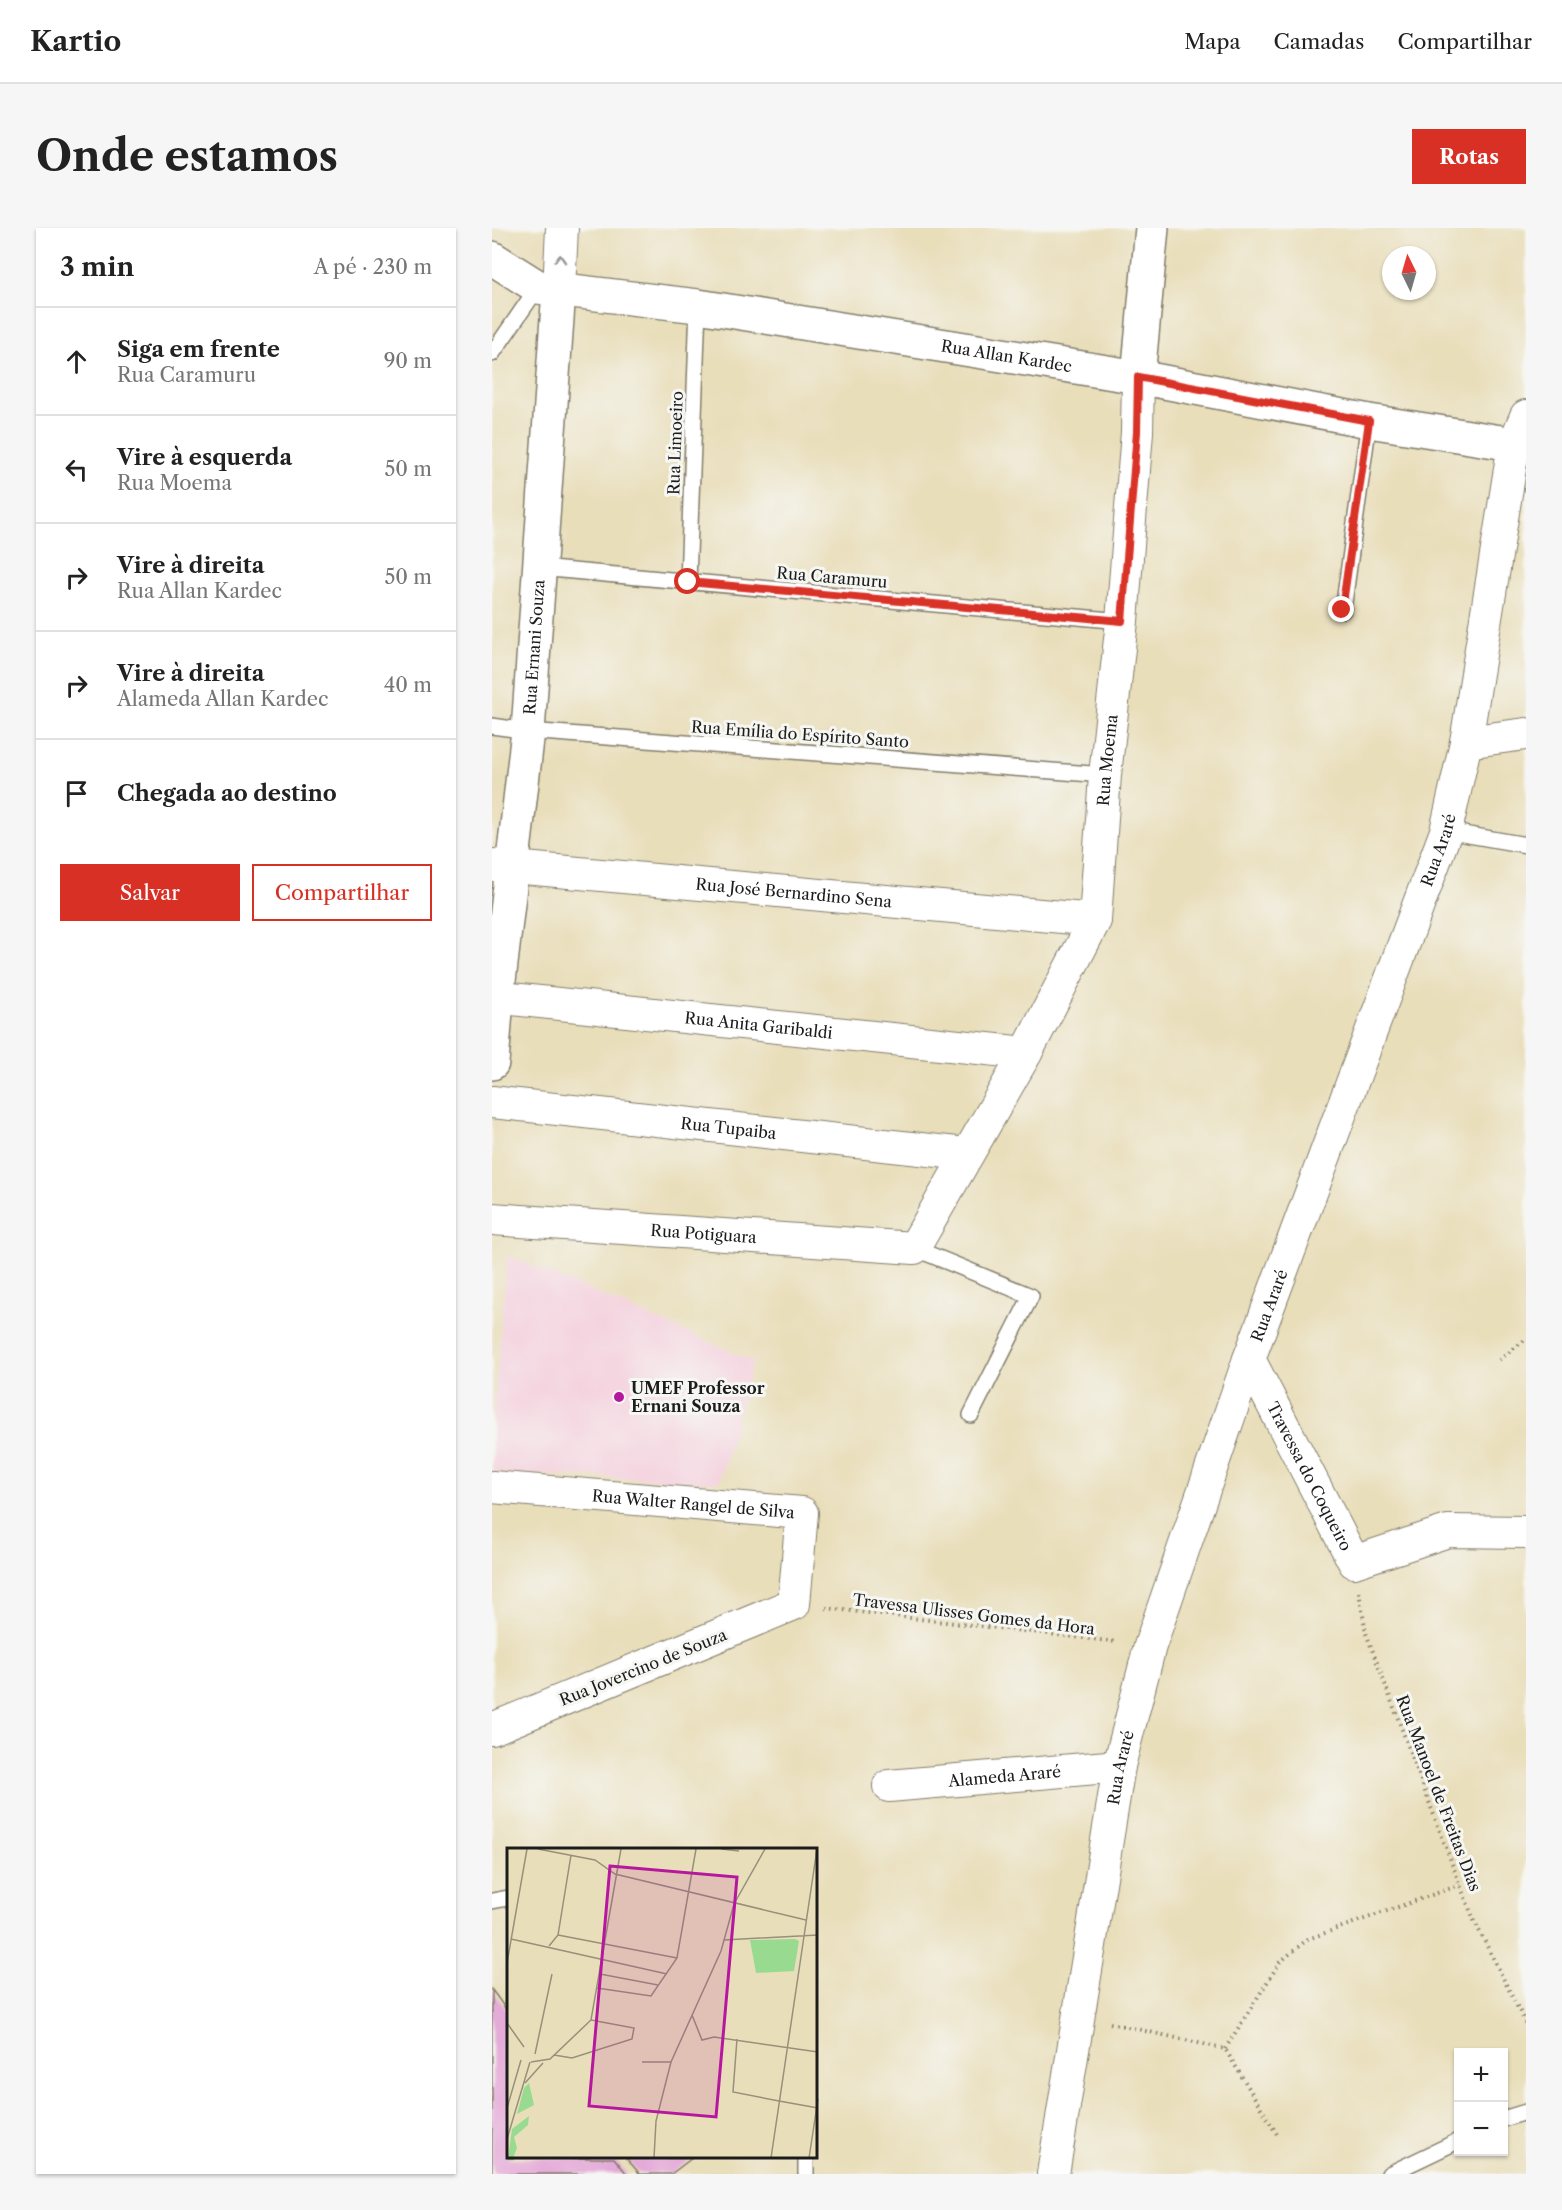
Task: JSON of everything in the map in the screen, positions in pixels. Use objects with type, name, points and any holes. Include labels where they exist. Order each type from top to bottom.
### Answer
[{"type":"main road","name":"Rua Moema","points":[[1138,377],[1152,228]]},
{"type":"main road","name":"Rua Allan Kardec","points":[[492,258],[548,288],[698,306],[1138,377],[1369,421],[1522,435]]},
{"type":"main road","name":"Rua Ernani Souza","points":[[492,1063],[502,866],[528,731],[539,568],[548,288]]},
{"type":"street","name":"Rua Ernani Souza","points":[[548,288],[562,228]]},
{"type":"street","name":"Rua Moema","points":[[914,1248],[1026,1053],[1095,920],[1105,775],[1122,621],[1137,432],[1138,377]]},
{"type":"street","name":"Rua Araré","points":[[1053,2174],[1119,1766],[1150,1646],[1249,1359],[1446,831],[1466,742],[1522,435]]},
{"type":"street","points":[[1466,742],[1526,734]]},
{"type":"street","name":"Rua José Bernardino Sena","points":[[502,866],[1095,920]]},
{"type":"street","name":"Rua Anita Garibaldi","points":[[494,997],[1026,1053]]},
{"type":"street","name":"Rua Tupaiba","points":[[492,1102],[966,1154]]},
{"type":"street","name":"Rua Potiguara","points":[[492,1219],[914,1248]]},
{"type":"street","name":"Travessa do Coqueiro","points":[[1249,1359],[1354,1562],[1448,1531],[1526,1532]]},
{"type":"street","name":"Rua Walter Rangel de Silva","points":[[492,1487],[802,1513],[794,1605]]},
{"type":"street","name":"Rua Jovercino de Souza","points":[[492,1729],[794,1605]]},
{"type":"street","name":"Alameda Araré","points":[[890,1786],[1119,1766]]},
{"type":"lane","points":[[492,354],[548,288]]},
{"type":"lane","name":"Rua Limoeiro","points":[[688,582],[698,306]]},
{"type":"lane","points":[[1342,610],[1369,421]]},
{"type":"lane","name":"Rua Caramuru","points":[[539,568],[1122,621]]},
{"type":"lane","name":"Rua Emília do Espírito Santo","points":[[492,726],[528,731],[1105,775]]},
{"type":"lane","points":[[1446,831],[1526,845]]},
{"type":"lane","points":[[914,1248],[1031,1296],[971,1415]]},
{"type":"lane","points":[[492,1901],[507,1898]]},
{"type":"lane","points":[[1508,2117],[1526,2112]]},
{"type":"lane","points":[[1389,2174],[1454,2143]]},
{"type":"path","points":[[1499,1360],[1526,1339]]},
{"type":"path","name":"Rua Manoel de Freitas Dias","points":[[1354,1562],[1366,1633],[1474,1920],[1526,2024]]},
{"type":"path","name":"Travessa Ulisses Gomes da Hora","points":[[794,1605],[1150,1646]]},
{"type":"path","points":[[1225,2049],[1280,1962],[1308,1939],[1460,1885]]},
{"type":"path","points":[[1080,2017],[1225,2049],[1278,2136]]},
{"type":"shaded area","name":"UMEF Professor Ernani Souza","points":[[507,1255],[753,1361],[719,1482],[492,1473],[492,1433]]},
{"type":"building","points":[[492,1990],[507,2011],[507,2159],[615,2159],[627,2174],[492,2174]]},
{"type":"building","points":[[627,2159],[691,2159],[671,2174],[640,2174]]},
{"type":"place","name":"UMEF Professor Ernani Souza","points":[[619,1397]]},
{"type":"route","points":[[688,582],[1122,621],[1137,432],[1138,377],[1369,421],[1342,610]]}]
